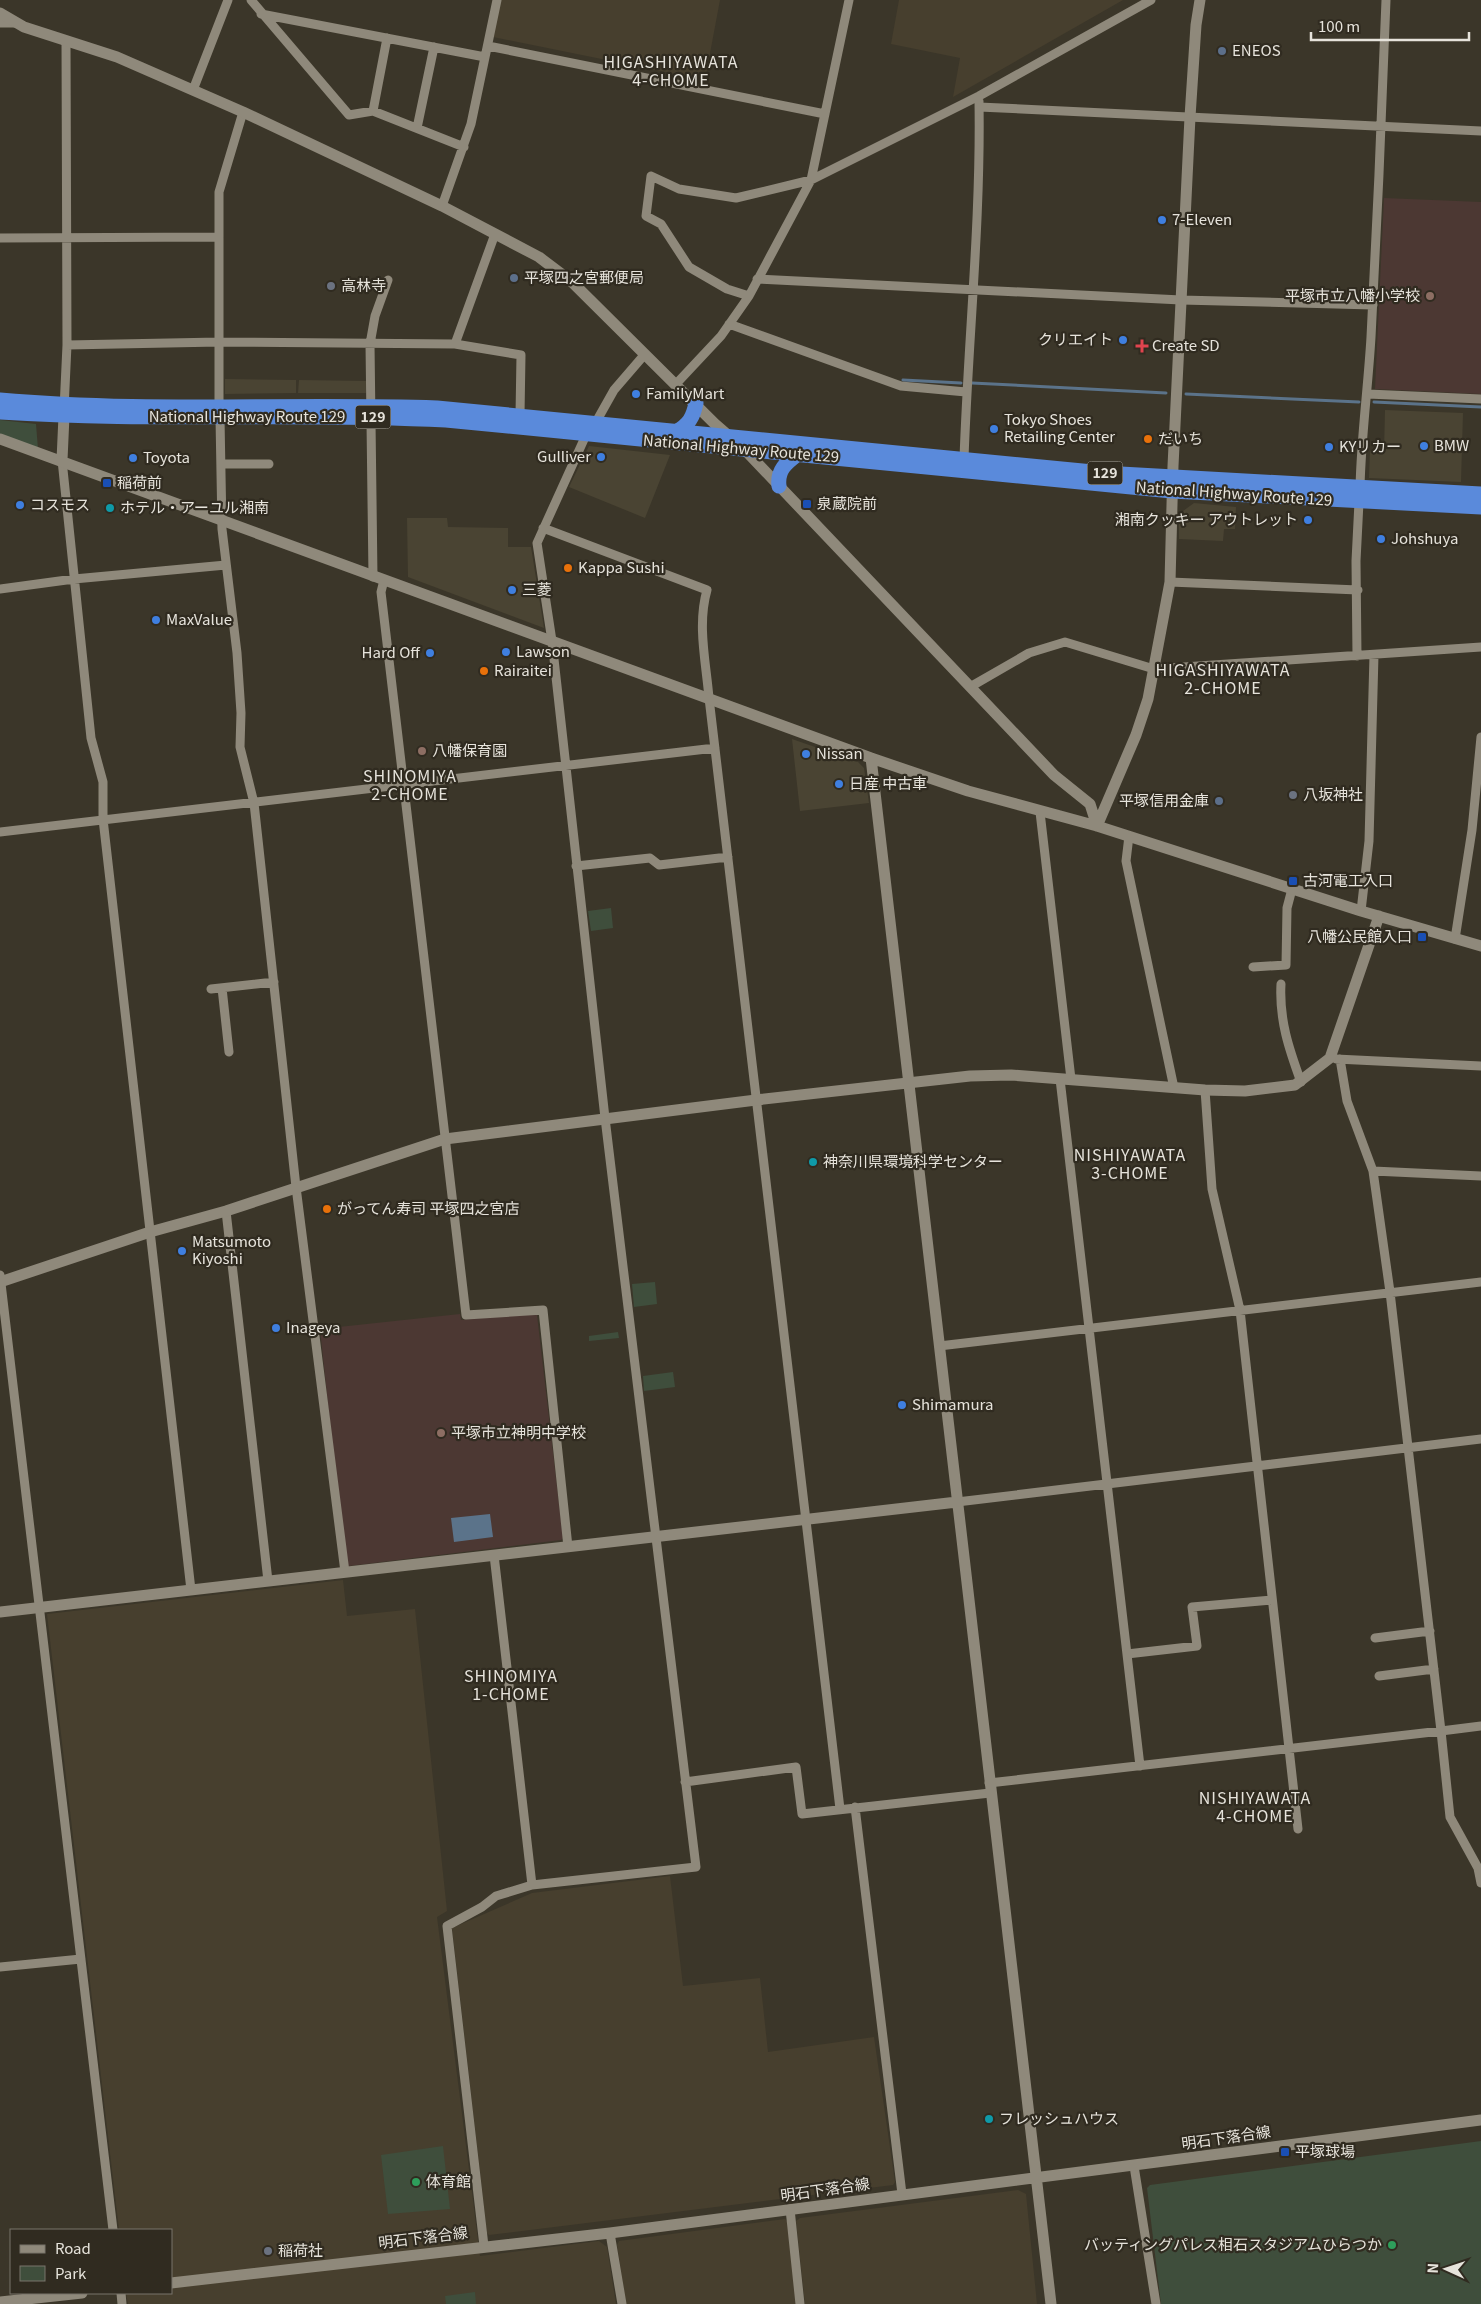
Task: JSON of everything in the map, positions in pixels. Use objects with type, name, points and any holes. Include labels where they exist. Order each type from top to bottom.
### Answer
[{"type":"highway","name":"National Highway Route 129","points":[[0,400],[64,411]]},
{"type":"highway","points":[[676,432],[688,424],[696,403]]},
{"type":"highway","name":"National Highway Route 129","points":[[0,412],[371,411],[437,408],[964,459],[1172,484]]},
{"type":"highway","name":"National Highway Route 129","points":[[371,411],[745,450],[1172,484],[1360,495],[1481,507]]},
{"type":"highway","points":[[779,486],[778,477],[780,470],[798,454]]},
{"type":"highway","name":"National Highway Route 129","points":[[1360,495],[1481,494]]},
{"type":"street","points":[[193,90],[228,0]]},
{"type":"street","points":[[251,0],[349,115],[372,111],[464,146]]},
{"type":"street","points":[[442,206],[464,146],[497,0]]},
{"type":"street","points":[[676,384],[721,336],[749,296],[811,180],[849,0]]},
{"type":"street","points":[[749,296],[727,289],[689,267],[661,224],[646,216],[651,176],[679,189],[736,198],[811,180],[979,96],[1150,0]]},
{"type":"street","points":[[1098,826],[1136,735],[1148,699],[1170,582],[1172,484],[1190,117],[1196,25],[1200,0]]},
{"type":"street","points":[[1357,656],[1358,590],[1356,561],[1362,432],[1368,394],[1373,305],[1386,0]]},
{"type":"street","points":[[0,13],[14,23],[117,57],[243,112],[442,206],[539,257],[572,282],[745,450],[1054,775],[1090,804],[1098,826]]},
{"type":"street","points":[[261,14],[485,58]]},
{"type":"street","points":[[0,23],[14,23]]},
{"type":"street","points":[[372,111],[387,38]]},
{"type":"street","points":[[66,41],[67,344],[62,460],[91,738],[103,782],[102,819],[191,1590]]},
{"type":"street","points":[[488,46],[825,114]]},
{"type":"street","points":[[417,128],[434,47]]},
{"type":"street","points":[[964,459],[966,392],[973,290],[979,96]]},
{"type":"street","points":[[979,107],[1481,131]]},
{"type":"street","points":[[243,112],[219,192],[222,521],[237,653],[241,713],[240,747],[254,803],[296,1187],[345,1572]]},
{"type":"street","points":[[455,344],[495,234]]},
{"type":"street","points":[[0,238],[219,238]]},
{"type":"street","points":[[757,279],[1181,300],[1373,305]]},
{"type":"street","points":[[388,280],[375,316],[370,344],[378,578],[466,1315],[543,1310],[568,1547]]},
{"type":"street","points":[[729,324],[901,386],[966,392]]},
{"type":"street","points":[[67,344],[219,342],[455,344],[521,355],[520,415]]},
{"type":"street","points":[[596,422],[614,390],[645,354]]},
{"type":"street","points":[[1368,394],[1481,399]]},
{"type":"street","points":[[484,2246],[447,1926],[482,1907],[496,1896],[532,1885],[696,1867],[605,1118],[552,641],[537,543],[586,434]]},
{"type":"street","points":[[0,439],[62,460],[222,521],[871,758],[968,791],[1040,812],[1098,826],[1361,911],[1481,946]]},
{"type":"street","points":[[221,464],[269,464]]},
{"type":"street","points":[[544,528],[707,590],[702,607],[701,623],[709,698],[804,1519],[840,1809]]},
{"type":"street","points":[[0,589],[74,579],[226,565]]},
{"type":"street","points":[[1170,582],[1358,590]]},
{"type":"street","points":[[970,687],[1029,653],[1064,642],[1154,669],[1481,647]]},
{"type":"street","points":[[1361,911],[1369,842],[1374,655]]},
{"type":"street","points":[[1455,939],[1472,830],[1481,737]]},
{"type":"street","points":[[0,832],[715,748]]},
{"type":"street","points":[[871,758],[1051,2304]]},
{"type":"street","points":[[1040,812],[1090,1328],[1140,1766]]},
{"type":"street","points":[[1129,836],[1126,861],[1174,1088]]},
{"type":"street","points":[[576,866],[650,858],[659,865],[728,858]]},
{"type":"street","points":[[1253,967],[1286,965],[1287,908],[1292,889]]},
{"type":"street","points":[[1378,916],[1335,1059],[1347,1101],[1373,1170],[1390,1292],[1450,1817],[1478,1868],[1481,1884]]},
{"type":"street","points":[[211,989],[274,982]]},
{"type":"street","points":[[1281,984],[1280,1000],[1285,1038],[1301,1082]]},
{"type":"street","points":[[222,988],[229,1052]]},
{"type":"street","points":[[113,2229],[0,1280],[150,1232],[226,1211],[445,1138],[909,1082],[1011,1075],[1205,1090],[1283,1088],[1301,1082],[1335,1059],[1481,1066]]},
{"type":"street","points":[[1205,1090],[1212,1189],[1240,1310],[1298,1829]]},
{"type":"street","points":[[1373,1170],[1481,1176]]},
{"type":"street","points":[[226,1211],[268,1581]]},
{"type":"street","points":[[939,1346],[1481,1282]]},
{"type":"street","points":[[0,1612],[1481,1440]]},
{"type":"street","points":[[494,1555],[532,1885]]},
{"type":"street","points":[[1127,1654],[1197,1646],[1192,1607],[1272,1600]]},
{"type":"street","points":[[1374,1638],[1430,1631]]},
{"type":"street","points":[[1379,1676],[1434,1669]]},
{"type":"street","points":[[685,1782],[796,1767],[802,1814],[855,1808],[1140,1766],[1481,1726]]},
{"type":"street","points":[[855,1808],[902,2194]]},
{"type":"street","points":[[0,1968],[81,1959]]},
{"type":"street","name":"明石下落合線","points":[[172,2283],[610,2233],[1481,2120]]},
{"type":"street","points":[[1134,2166],[1156,2304]]},
{"type":"street","points":[[790,2209],[800,2304]]},
{"type":"street","points":[[610,2233],[622,2304]]},
{"type":"street","points":[[0,2302],[73,2294]]},
{"type":"shaded area","points":[[500,0],[720,0],[705,80],[493,37]]},
{"type":"shaded area","points":[[899,0],[1123,0],[953,97],[960,58],[891,44]]},
{"type":"shaded area","name":"平塚市立八幡小学校","points":[[1384,198],[1481,202],[1481,394],[1375,389]]},
{"type":"shaded area","points":[[225,379],[296,380],[296,393],[225,394]]},
{"type":"shaded area","points":[[299,380],[367,381],[366,393],[298,393]]},
{"type":"shaded area","name":"BMW","points":[[1385,410],[1463,413],[1461,482],[1369,478],[1370,451],[1384,452]]},
{"type":"shaded area","points":[[589,446],[670,455],[645,518],[569,487]]},
{"type":"shaded area","points":[[1194,503],[1236,507],[1235,529],[1224,529],[1223,541],[1179,539],[1179,514]]},
{"type":"shaded area","points":[[407,518],[447,518],[448,527],[508,528],[508,547],[531,547],[544,628],[408,577]]},
{"type":"shaded area","points":[[792,739],[858,762],[864,768],[869,803],[800,811]]},
{"type":"shaded area","name":"平塚市立神明中学校","points":[[533,1313],[537,1315],[563,1538],[561,1540],[349,1566],[345,1563],[320,1329],[460,1314],[461,1320]]},
{"type":"shaded area","points":[[343,1580],[347,1616],[415,1609],[447,1911],[437,1917],[480,2256],[599,2241],[607,2247],[616,2304],[128,2304],[126,2294],[172,2294],[172,2229],[119,2229],[47,1614]]},
{"type":"shaded area","points":[[670,1876],[683,1986],[760,1978],[768,2052],[874,2037],[895,2182],[893,2185],[489,2235],[487,2233],[452,1928],[532,1893]]},
{"type":"shaded area","points":[[1018,2190],[1026,2194],[1037,2304],[805,2304],[796,2221],[800,2218]]},
{"type":"shaded area","points":[[785,2219],[789,2223],[797,2304],[626,2304],[617,2245],[619,2241]]},
{"type":"green space","points":[[0,420],[36,424],[38,449],[0,435]]},
{"type":"green space","points":[[611,908],[613,928],[591,931],[588,911]]},
{"type":"green space","points":[[655,1282],[657,1304],[634,1307],[632,1284]]},
{"type":"green space","points":[[618,1332],[619,1338],[589,1341],[589,1336]]},
{"type":"green space","points":[[673,1372],[675,1387],[644,1391],[643,1376]]},
{"type":"green space","points":[[1481,2141],[1481,2304],[1161,2304],[1147,2188],[1150,2185]]},
{"type":"green space","name":"体育館","points":[[443,2146],[450,2209],[388,2214],[381,2155]]},
{"type":"green space","points":[[475,2292],[476,2304],[446,2304],[445,2296]]},
{"type":"water","points":[[490,1514],[493,1537],[454,1542],[451,1518]]},
{"type":"waterway","points":[[903,380],[961,383]]},
{"type":"waterway","points":[[972,383],[1166,393]]},
{"type":"waterway","points":[[1186,394],[1359,402]]},
{"type":"waterway","points":[[1374,402],[1481,407]]},
{"type":"place","name":"ENEOS","points":[[1222,51]]},
{"type":"place","name":"7-Eleven","points":[[1162,220]]},
{"type":"place","name":"平塚四之宮郵便局","points":[[514,278]]},
{"type":"place","name":"高林寺","points":[[331,286]]},
{"type":"place","name":"平塚市立八幡小学校","points":[[1430,296]]},
{"type":"place","name":"クリエイト","points":[[1123,340]]},
{"type":"place","name":"Create SD","points":[[1142,346]]},
{"type":"place","name":"FamilyMart","points":[[636,394]]},
{"type":"place","name":"Tokyo Shoes Retailing Center","points":[[994,429]]},
{"type":"place","name":"だいち","points":[[1148,439]]},
{"type":"place","name":"BMW","points":[[1424,446]]},
{"type":"place","name":"KYリカー","points":[[1329,447]]},
{"type":"place","name":"Gulliver","points":[[601,457]]},
{"type":"place","name":"Toyota","points":[[133,458]]},
{"type":"place","name":"稲荷前","points":[[107,483]]},
{"type":"place","name":"泉蔵院前","points":[[807,504]]},
{"type":"place","name":"コスモス","points":[[20,505]]},
{"type":"place","name":"ホテル・アーユル湘南","points":[[110,508]]},
{"type":"place","name":"湘南クッキー アウトレット","points":[[1308,520]]},
{"type":"place","name":"Johshuya","points":[[1381,539]]},
{"type":"place","name":"Kappa Sushi","points":[[568,568]]},
{"type":"place","name":"三菱","points":[[512,590]]},
{"type":"place","name":"MaxValue","points":[[156,620]]},
{"type":"place","name":"Lawson","points":[[506,652]]},
{"type":"place","name":"Hard Off","points":[[430,653]]},
{"type":"place","name":"Rairaitei","points":[[484,671]]},
{"type":"place","name":"八幡保育園","points":[[422,751]]},
{"type":"place","name":"Nissan","points":[[806,754]]},
{"type":"place","name":"日産 中古車","points":[[839,784]]},
{"type":"place","name":"八坂神社","points":[[1293,795]]},
{"type":"place","name":"平塚信用金庫","points":[[1219,801]]},
{"type":"place","name":"古河電工入口","points":[[1293,881]]},
{"type":"place","name":"八幡公民館入口","points":[[1422,937]]},
{"type":"place","name":"神奈川県環境科学センター","points":[[813,1162]]},
{"type":"place","name":"がってん寿司 平塚四之宮店","points":[[327,1209]]},
{"type":"place","name":"Matsumoto Kiyoshi","points":[[182,1251]]},
{"type":"place","name":"Inageya","points":[[276,1328]]},
{"type":"place","name":"Shimamura","points":[[902,1405]]},
{"type":"place","name":"平塚市立神明中学校","points":[[441,1433]]},
{"type":"place","name":"フレッシュハウス","points":[[989,2119]]},
{"type":"place","name":"平塚球場","points":[[1285,2152]]},
{"type":"place","name":"体育館","points":[[416,2182]]},
{"type":"place","name":"バッティングパレス相石スタジアムひらつか","points":[[1392,2245]]},
{"type":"place","name":"稲荷社","points":[[268,2251]]},
{"type":"district","name":"HIGASHIYAWATA 4-CHOME","points":[[671,71]]},
{"type":"district","name":"HIGASHIYAWATA 2-CHOME","points":[[1223,679]]},
{"type":"district","name":"SHINOMIYA 2-CHOME","points":[[410,785]]},
{"type":"district","name":"NISHIYAWATA 3-CHOME","points":[[1130,1164]]},
{"type":"district","name":"SHINOMIYA 1-CHOME","points":[[511,1685]]},
{"type":"district","name":"NISHIYAWATA 4-CHOME","points":[[1255,1807]]}]
